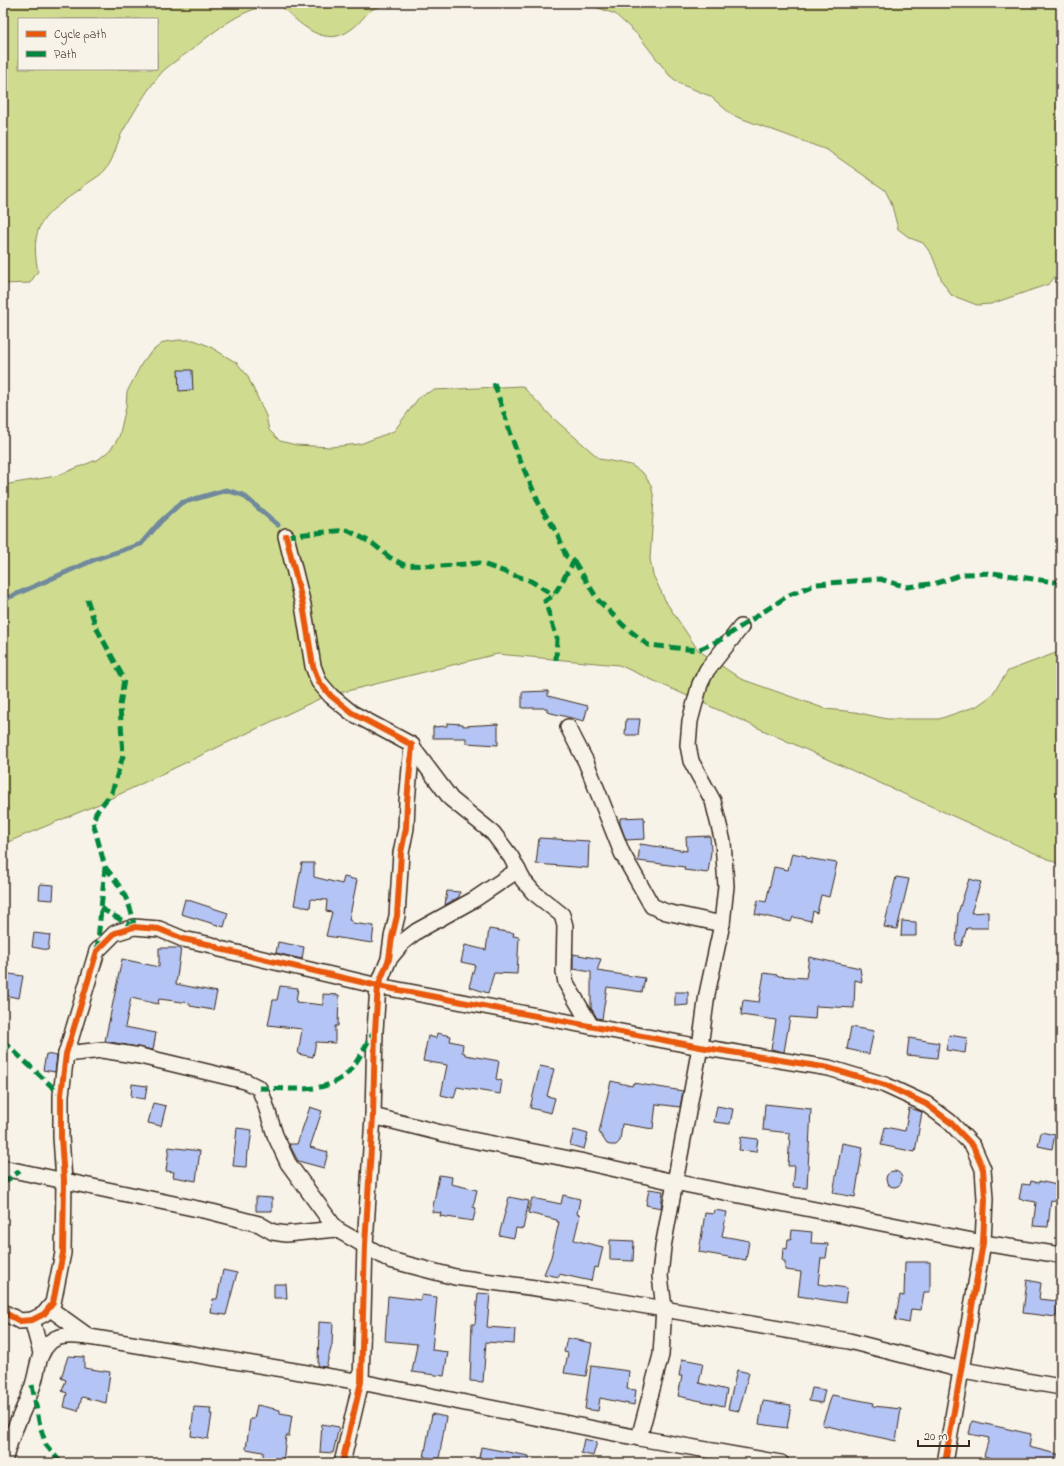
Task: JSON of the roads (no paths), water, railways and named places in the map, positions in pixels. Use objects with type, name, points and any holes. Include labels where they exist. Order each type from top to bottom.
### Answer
[{"type":"street","points":[[286,536],[303,605],[313,666],[319,682],[331,696],[352,713],[410,744],[451,799],[493,833],[511,857],[523,880],[533,892],[562,915],[564,919],[564,972],[566,983],[591,1026]]},
{"type":"street","points":[[639,1438],[661,1355],[664,1308],[660,1276],[663,1247],[700,1047],[707,994],[722,924],[726,886],[723,842],[713,801],[691,762],[688,745],[690,721],[700,684],[707,670],[741,627]]},
{"type":"street","points":[[568,727],[586,762],[622,853],[652,906],[666,912],[722,924]]},
{"type":"street","points":[[342,1463],[361,1382],[365,1245],[373,1116],[375,1031],[378,986],[389,959],[392,936],[397,916],[401,853],[406,828],[412,747]]},
{"type":"street","points":[[389,959],[404,941],[417,931],[475,899],[518,870]]},
{"type":"street","points":[[3,1312],[20,1321],[32,1320],[44,1314],[53,1303],[63,1253],[64,1180],[61,1137],[61,1095],[66,1054],[97,951],[115,933],[134,927],[159,929],[183,939],[212,945],[220,949],[378,986],[700,1047],[829,1068],[885,1085],[926,1104],[950,1122],[973,1146],[983,1170],[985,1199],[983,1243],[945,1463]]},
{"type":"street","points":[[66,1054],[102,1050],[140,1056],[238,1079],[258,1088],[264,1100],[275,1135],[288,1163],[336,1228],[390,1260],[454,1277],[565,1292],[664,1308],[849,1341],[962,1370],[1061,1386]]},
{"type":"street","points":[[373,1116],[457,1136],[674,1182],[983,1243],[1061,1255]]},
{"type":"street","points":[[3,1168],[212,1212],[259,1224],[273,1232],[286,1234],[336,1228]]},
{"type":"street","points":[[49,1308],[89,1337]]},
{"type":"street","points":[[32,1320],[41,1353]]},
{"type":"street","points":[[4,1463],[7,1444],[32,1385],[41,1353],[51,1341],[66,1336],[89,1337],[361,1382],[639,1438],[781,1463]]},
{"type":"waterway","points":[[3,600],[96,559],[141,544],[160,522],[181,503],[226,490],[243,495],[278,525]]}]
